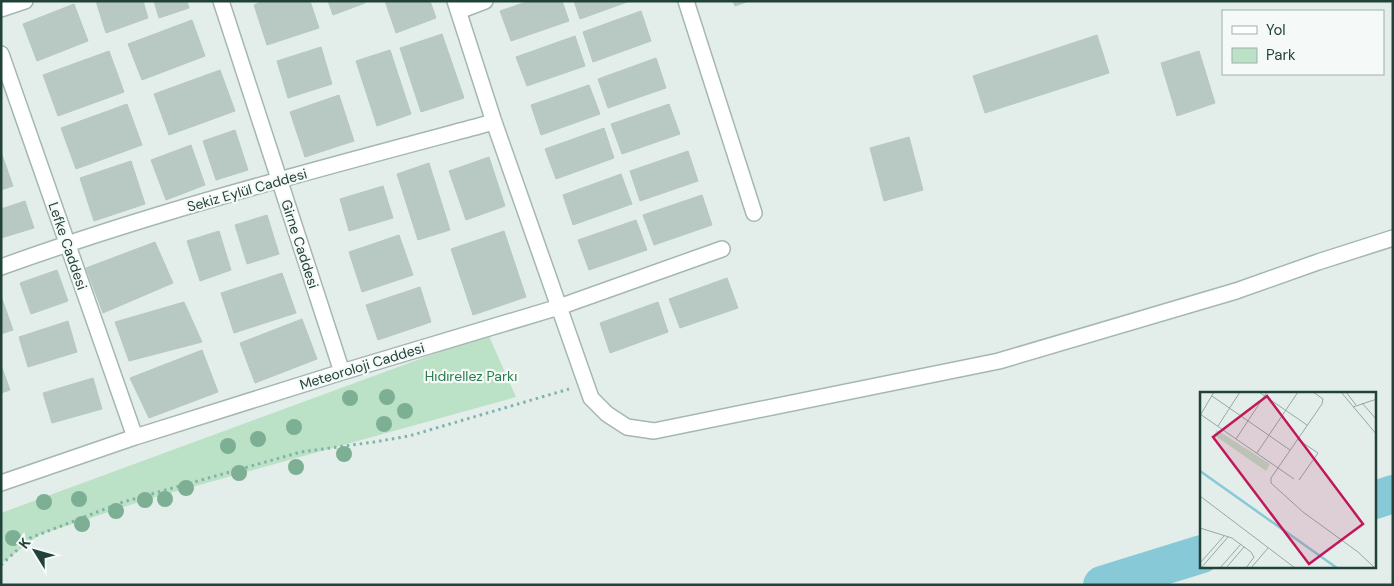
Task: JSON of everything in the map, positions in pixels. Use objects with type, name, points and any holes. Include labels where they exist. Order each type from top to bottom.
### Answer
[{"type":"street","points":[[1,9],[25,1]]},
{"type":"street","name":"Girne Caddesi","points":[[221,1],[342,372]]},
{"type":"street","points":[[486,1],[457,6],[494,122],[591,398],[607,414],[627,427],[654,432],[999,360],[1236,292],[1318,262],[1393,238]]},
{"type":"street","points":[[686,1],[754,213]]},
{"type":"street","name":"Lefke Caddesi","points":[[1,54],[135,437]]},
{"type":"street","name":"Sekiz Eylül Caddesi","points":[[1,267],[67,244],[279,180],[494,122]]},
{"type":"street","name":"Meteoroloji Caddesi","points":[[1,483],[135,437],[558,307],[722,249]]},
{"type":"path","points":[[1,565],[30,538],[124,502],[301,452],[409,436],[586,384]]},
{"type":"green space","name":"Hıdırellez Parkı","points":[[488,334],[516,397],[145,500],[39,535],[1,564],[1,513]]},
{"type":"building","points":[[96,1],[143,1],[148,18],[106,33]]},
{"type":"building","points":[[154,1],[187,1],[189,8],[159,18]]},
{"type":"building","points":[[263,1],[310,1],[319,28],[267,45],[254,5]]},
{"type":"building","points":[[328,1],[365,1],[365,3],[333,15]]},
{"type":"building","points":[[385,1],[430,1],[436,18],[396,33]]},
{"type":"building","points":[[529,1],[562,1],[569,21],[511,41],[500,11]]},
{"type":"building","points":[[574,1],[630,1],[580,19]]},
{"type":"building","points":[[733,1],[749,1],[735,6]]},
{"type":"building","points":[[74,4],[88,41],[37,61],[23,24]]},
{"type":"building","points":[[641,11],[651,41],[593,62],[583,32]]},
{"type":"building","points":[[192,20],[205,56],[142,80],[128,44]]},
{"type":"building","points":[[442,34],[464,98],[421,112],[400,48]]},
{"type":"building","points":[[1097,35],[1109,73],[985,113],[973,76]]},
{"type":"building","points":[[575,36],[585,66],[527,86],[516,57]]},
{"type":"building","points":[[321,47],[332,84],[288,98],[277,61]]},
{"type":"building","points":[[390,50],[411,114],[377,126],[356,61]]},
{"type":"building","points":[[109,51],[124,92],[58,116],[43,75]]},
{"type":"building","points":[[1199,51],[1215,103],[1177,116],[1161,63]]},
{"type":"building","points":[[656,58],[666,88],[608,108],[598,79]]},
{"type":"building","points":[[220,70],[235,111],[169,135],[154,94]]},
{"type":"building","points":[[589,85],[600,114],[541,135],[531,105]]},
{"type":"building","points":[[339,95],[354,141],[305,157],[290,112]]},
{"type":"building","points":[[127,104],[142,145],[76,169],[61,128]]},
{"type":"building","points":[[669,104],[680,134],[622,154],[611,124]]},
{"type":"building","points":[[604,128],[614,158],[556,179],[545,149]]},
{"type":"building","points":[[235,130],[248,170],[216,180],[203,141]]},
{"type":"building","points":[[909,137],[923,190],[884,201],[870,148]]},
{"type":"building","points":[[191,145],[205,185],[166,200],[151,160]]},
{"type":"building","points":[[688,151],[698,181],[640,201],[630,171]]},
{"type":"building","points":[[1,152],[13,186],[1,190]]},
{"type":"building","points":[[489,157],[505,206],[466,220],[449,171]]},
{"type":"building","points":[[131,161],[145,204],[94,221],[80,178]]},
{"type":"building","points":[[429,163],[450,230],[418,240],[397,174]]},
{"type":"building","points":[[621,174],[632,204],[573,225],[563,195]]},
{"type":"building","points":[[383,186],[393,218],[349,231],[340,199]]},
{"type":"building","points":[[702,195],[712,225],[654,245],[643,215]]},
{"type":"building","points":[[25,201],[34,228],[1,238],[1,209]]},
{"type":"building","points":[[267,215],[279,254],[247,264],[235,225]]},
{"type":"building","points":[[636,220],[647,250],[589,270],[578,240]]},
{"type":"building","points":[[219,231],[231,270],[200,281],[187,241]]},
{"type":"building","points":[[504,231],[526,297],[473,315],[451,249]]},
{"type":"building","points":[[399,235],[413,275],[362,292],[349,252]]},
{"type":"building","points":[[155,242],[173,283],[103,313],[86,268]]},
{"type":"building","points":[[57,270],[68,301],[31,314],[20,283]]},
{"type":"building","points":[[282,273],[296,313],[234,333],[221,293]]},
{"type":"building","points":[[727,278],[738,308],[680,328],[669,299]]},
{"type":"building","points":[[420,287],[431,322],[378,340],[366,305]]},
{"type":"building","points":[[1,296],[13,330],[1,334]]},
{"type":"building","points":[[184,302],[202,342],[129,361],[115,322]]},
{"type":"building","points":[[658,302],[668,332],[610,353],[600,323]]},
{"type":"building","points":[[302,319],[317,359],[255,383],[240,343]]},
{"type":"building","points":[[68,321],[77,352],[28,367],[19,337]]},
{"type":"building","points":[[202,350],[218,392],[149,418],[130,378]]},
{"type":"building","points":[[1,365],[10,390],[1,393]]},
{"type":"building","points":[[93,378],[102,409],[52,423],[43,393]]},
{"type":"waterway","points":[[1376,500],[1393,494]]},
{"type":"waterway","points":[[1102,585],[1200,555]]}]
